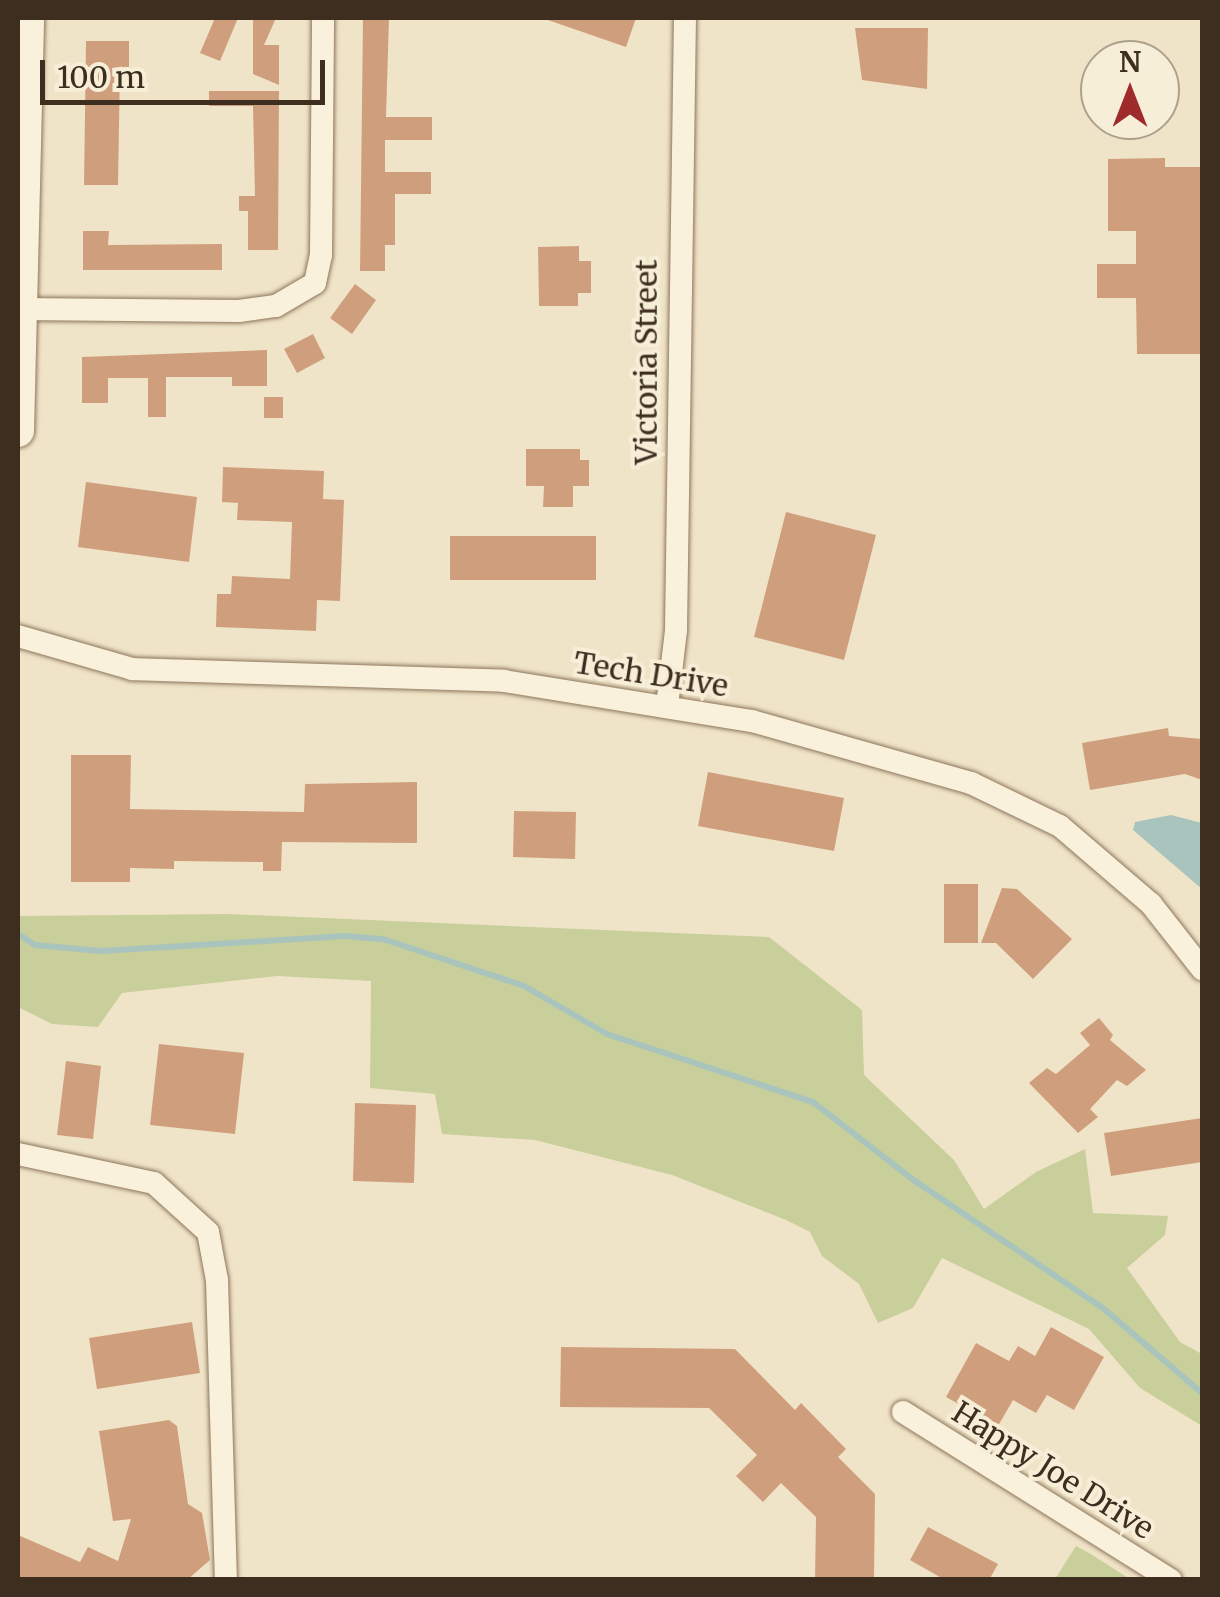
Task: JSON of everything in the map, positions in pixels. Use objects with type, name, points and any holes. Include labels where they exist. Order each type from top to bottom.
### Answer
[{"type":"street","points":[[18,432],[28,18]]},
{"type":"street","points":[[19,309],[239,311],[276,306],[315,284],[323,18]]},
{"type":"street","name":"Victoria Street","points":[[667,706],[676,630],[685,18]]},
{"type":"street","name":"Tech Drive","points":[[18,636],[132,670],[504,681],[752,720],[970,783],[1042,817],[1151,904],[1202,969]]},
{"type":"street","points":[[18,1154],[154,1183],[208,1232],[217,1280],[226,1580]]},
{"type":"street","name":"Happy Joe Drive","points":[[903,1412],[1171,1580]]},
{"type":"green space","points":[[228,914],[769,937],[862,1010],[864,1075],[954,1160],[984,1209],[1036,1172],[1085,1149],[1093,1213],[1168,1216],[1165,1235],[1127,1268],[1180,1342],[1202,1354],[1202,1426],[1140,1388],[1089,1329],[942,1258],[913,1308],[878,1323],[859,1284],[822,1256],[810,1232],[786,1220],[672,1175],[535,1140],[442,1134],[435,1094],[370,1088],[371,981],[277,976],[122,993],[98,1027],[52,1024],[18,1007],[18,916]]},
{"type":"green space","points":[[1076,1546],[1089,1553],[1130,1579],[1055,1579]]},
{"type":"water","points":[[1171,815],[1202,823],[1202,889],[1133,830],[1135,822]]},
{"type":"building","points":[[215,18],[238,18],[220,61],[200,53]]},
{"type":"building","points":[[253,18],[276,18],[264,45],[279,45],[279,85],[253,74]]},
{"type":"building","points":[[363,18],[389,18],[386,117],[432,117],[432,140],[385,140],[385,172],[431,172],[431,194],[395,194],[395,245],[385,245],[385,271],[360,271]]},
{"type":"building","points":[[542,18],[636,18],[626,47]]},
{"type":"building","points":[[855,28],[928,28],[927,89],[862,80]]},
{"type":"building","points":[[86,41],[129,41],[129,67],[120,67],[118,185],[84,185]]},
{"type":"building","points":[[209,91],[279,91],[278,250],[248,250],[248,211],[239,211],[239,196],[255,196],[253,106],[209,106]]},
{"type":"building","points":[[1165,158],[1165,167],[1202,167],[1202,354],[1137,354],[1136,298],[1097,298],[1097,264],[1136,264],[1136,231],[1108,231],[1108,159]]},
{"type":"building","points":[[83,231],[109,231],[108,245],[222,244],[222,270],[83,270]]},
{"type":"building","points":[[579,246],[579,261],[591,261],[591,293],[578,293],[578,306],[539,306],[538,247]]},
{"type":"building","points":[[355,284],[376,300],[352,334],[330,318]]},
{"type":"building","points":[[313,334],[325,358],[297,373],[284,349]]},
{"type":"building","points":[[267,350],[267,386],[232,386],[232,377],[166,377],[166,417],[148,417],[148,378],[108,378],[108,403],[82,403],[82,357]]},
{"type":"building","points":[[264,397],[283,397],[283,418],[264,418]]},
{"type":"building","points":[[526,449],[580,449],[580,460],[589,460],[589,486],[573,486],[573,507],[543,507],[544,486],[526,486]]},
{"type":"building","points":[[223,467],[324,471],[323,499],[344,500],[340,601],[317,600],[316,631],[216,627],[217,594],[231,594],[232,576],[290,579],[292,522],[237,520],[238,503],[222,502]]},
{"type":"building","points":[[86,482],[197,497],[189,562],[78,547]]},
{"type":"building","points":[[786,512],[876,535],[844,660],[754,637]]},
{"type":"building","points":[[450,536],[596,536],[596,580],[450,580]]},
{"type":"building","points":[[1168,728],[1169,736],[1202,739],[1202,780],[1185,774],[1090,790],[1082,743]]},
{"type":"building","points":[[71,755],[131,755],[130,809],[304,812],[305,784],[417,782],[417,843],[282,842],[281,871],[263,871],[263,862],[174,861],[174,869],[130,868],[130,882],[71,882]]},
{"type":"building","points":[[708,772],[844,798],[834,851],[698,826]]},
{"type":"building","points":[[514,811],[576,812],[575,859],[513,857]]},
{"type":"building","points":[[944,884],[978,884],[978,943],[944,943]]},
{"type":"building","points":[[1002,888],[1017,889],[1072,939],[1033,979],[996,943],[981,943]]},
{"type":"building","points":[[1099,1018],[1113,1035],[1110,1040],[1146,1070],[1127,1086],[1117,1080],[1090,1109],[1098,1117],[1078,1133],[1029,1083],[1047,1068],[1056,1074],[1090,1045],[1080,1033]]},
{"type":"building","points":[[159,1044],[244,1053],[235,1134],[150,1125]]},
{"type":"building","points":[[66,1061],[101,1066],[93,1139],[57,1135]]},
{"type":"building","points":[[355,1103],[416,1105],[414,1183],[353,1181]]},
{"type":"building","points":[[1202,1118],[1202,1162],[1111,1176],[1104,1133]]},
{"type":"building","points":[[192,1322],[200,1373],[97,1389],[89,1338]]},
{"type":"building","points":[[1051,1327],[1104,1357],[1074,1410],[1047,1395],[1036,1413],[1013,1400],[998,1426],[946,1397],[976,1343],[1009,1361],[1018,1346],[1035,1356]]},
{"type":"building","points":[[561,1347],[735,1349],[795,1410],[801,1403],[846,1449],[838,1457],[875,1494],[874,1580],[815,1580],[816,1517],[781,1483],[763,1502],[736,1476],[757,1455],[709,1408],[560,1407]]},
{"type":"building","points":[[169,1420],[177,1426],[188,1504],[202,1513],[210,1560],[187,1580],[18,1580],[18,1535],[80,1562],[88,1547],[118,1561],[131,1519],[113,1521],[99,1431]]},
{"type":"building","points":[[928,1527],[998,1564],[989,1580],[945,1580],[910,1560]]},
{"type":"waterway","points":[[18,934],[35,945],[101,951],[345,936],[383,939],[524,986],[607,1034],[813,1102],[915,1181],[1104,1309],[1202,1393]]}]
